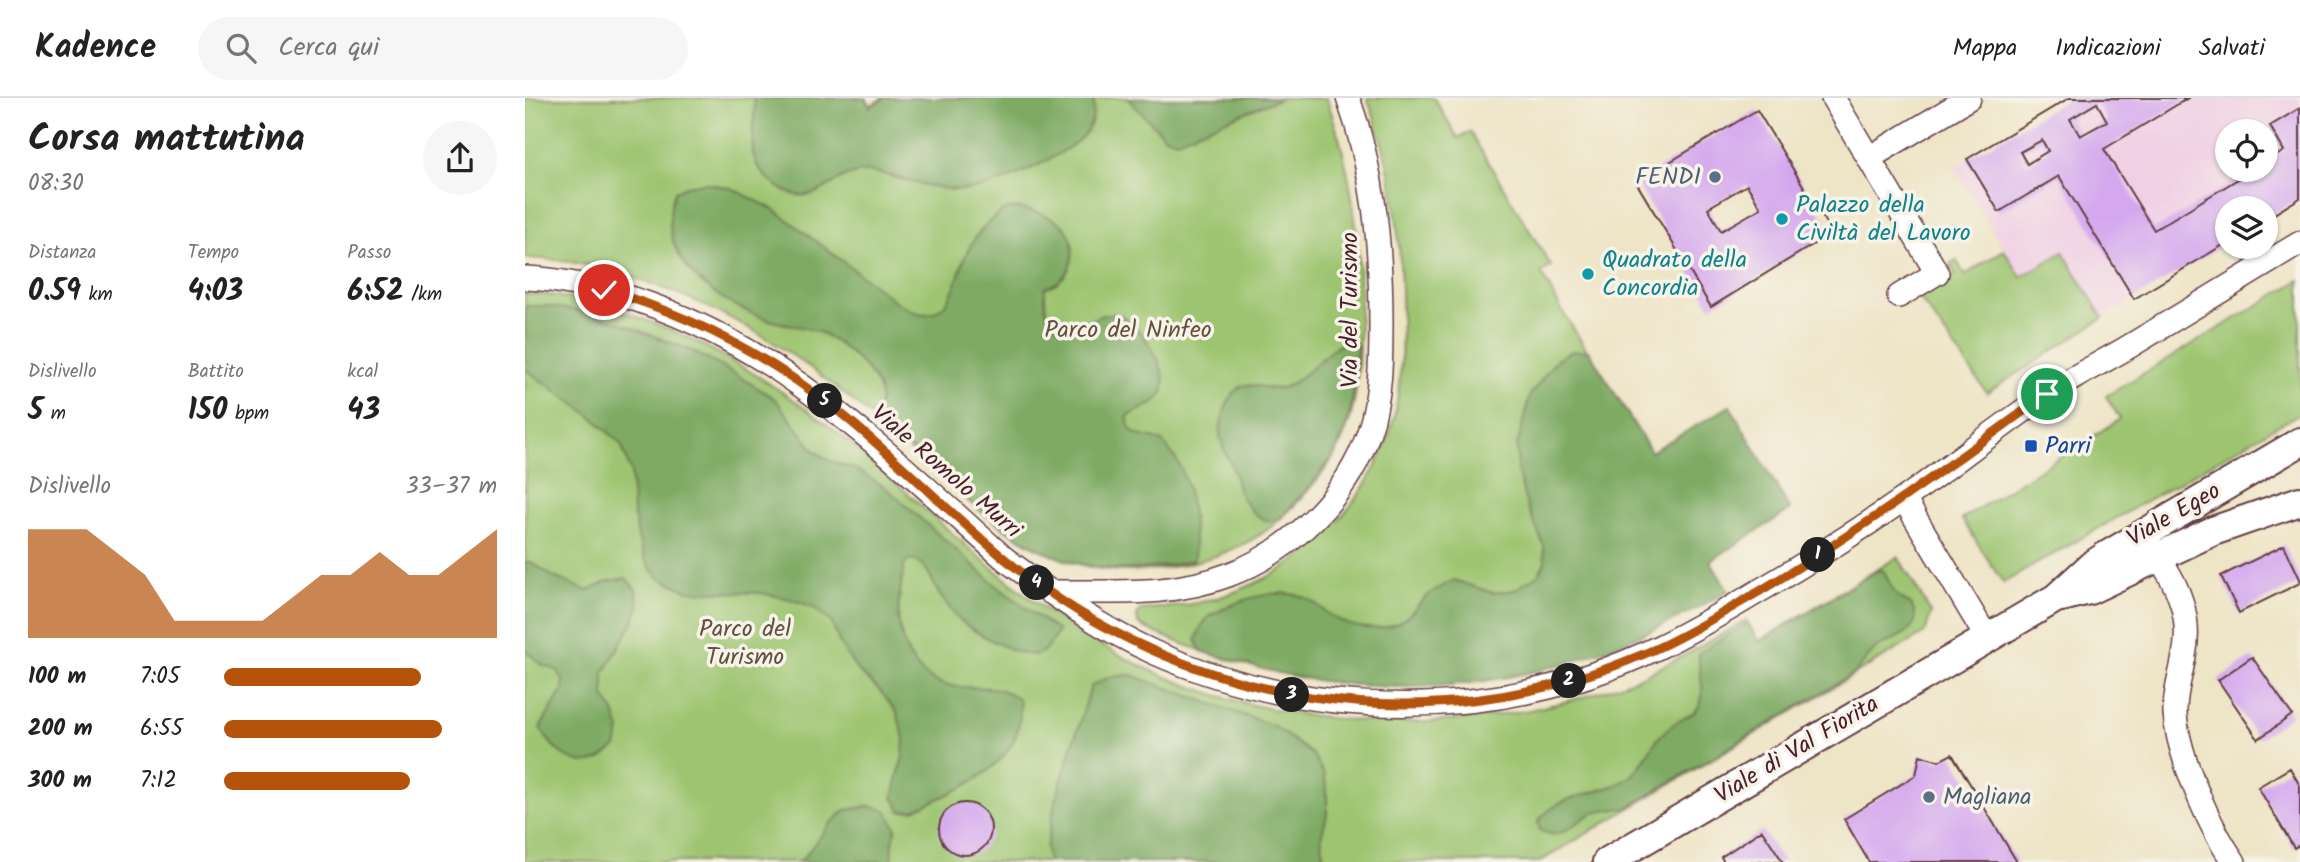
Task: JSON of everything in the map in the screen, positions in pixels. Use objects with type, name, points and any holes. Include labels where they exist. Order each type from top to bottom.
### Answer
[{"type":"main road","name":"Viale Egeo","points":[[1987,638],[2056,598],[2106,556],[2300,442]]},
{"type":"main road","name":"Viale Egeo","points":[[2056,598],[2089,590],[2213,531],[2300,501]]},
{"type":"main road","name":"Viale di Val Fiorita","points":[[1607,862],[1987,638]]},
{"type":"street","name":"Via del Turismo","points":[[1050,593],[1152,592],[1189,587],[1225,577],[1274,553],[1308,523],[1343,482],[1365,442],[1378,390],[1381,304],[1376,212],[1366,158],[1348,98]]},
{"type":"street","points":[[1833,98],[1937,273],[1899,296]]},
{"type":"street","points":[[1869,158],[1969,98]]},
{"type":"street","name":"Viale Romolo Murri","points":[[525,278],[587,286],[635,299],[681,316],[755,353],[838,412],[1005,559],[1085,616],[1136,644],[1207,673],[1246,684],[1339,702],[1391,705],[1469,701],[1500,696],[1570,680],[1646,653],[1800,567],[1904,499],[2047,394],[2300,243]]},
{"type":"street","points":[[1378,390],[1390,417]]},
{"type":"street","points":[[1904,499],[1987,638]]},
{"type":"street","points":[[2158,556],[2178,589],[2186,620],[2185,654],[2175,706],[2180,739],[2208,816],[2234,862]]},
{"type":"shaded area","points":[[2069,98],[2300,98],[2300,198],[2278,212],[2278,196],[2215,196],[2215,250],[2103,318],[2063,253],[2021,277],[1954,167]]},
{"type":"green space","name":"Parco del Ninfeo","points":[[525,98],[866,98],[871,105],[882,98],[1326,98],[1351,188],[1360,281],[1357,376],[1353,408],[1345,434],[1330,463],[1307,492],[1277,522],[1244,544],[1182,565],[1140,571],[1102,569],[1068,561],[1005,529],[831,384],[796,357],[750,329],[689,298],[623,274],[557,260],[525,258]]},
{"type":"green space","points":[[754,98],[864,98],[870,107],[885,98],[1093,98],[1094,108],[1089,128],[1072,145],[1025,171],[990,185],[975,189],[948,189],[868,172],[854,174],[809,195],[797,195],[783,190],[767,178],[755,160],[752,141]]},
{"type":"green space","points":[[1127,98],[1281,98],[1177,140],[1165,137]]},
{"type":"green space","points":[[1367,98],[1434,98],[1458,138],[1470,132],[1551,266],[1541,273],[1561,309],[1651,452],[1730,406],[1790,510],[1710,561],[1728,591],[1669,622],[1609,648],[1548,667],[1487,680],[1425,686],[1362,685],[1298,677],[1232,660],[1172,640],[1138,624],[1137,615],[1141,610],[1189,605],[1222,596],[1254,584],[1287,565],[1310,549],[1330,530],[1365,485],[1378,460],[1396,408],[1402,320],[1393,193],[1383,145]]},
{"type":"green space","points":[[705,183],[731,188],[775,210],[895,301],[920,314],[934,312],[947,301],[972,243],[981,230],[999,214],[1011,209],[1026,210],[1042,214],[1061,224],[1070,237],[1072,261],[1059,281],[1045,288],[1048,315],[1053,324],[1065,329],[1080,326],[1102,315],[1119,315],[1136,328],[1153,351],[1163,376],[1164,387],[1158,399],[1128,416],[1129,424],[1135,433],[1162,442],[1179,465],[1191,506],[1194,560],[1139,569],[1084,565],[1055,556],[998,524],[945,481],[873,415],[879,403],[879,392],[868,372],[850,353],[816,331],[773,321],[746,311],[707,287],[692,273],[679,256],[672,236],[670,215],[675,191]]},
{"type":"green space","points":[[2004,250],[2021,277],[2063,252],[2103,318],[1987,393],[1919,297],[1956,275],[1950,264],[1956,260],[1965,275]]},
{"type":"green space","points":[[2300,280],[2300,413],[2003,583],[1962,519],[2120,419],[2106,396]]},
{"type":"green space","name":"Parco del Turismo","points":[[525,294],[580,300],[647,320],[744,367],[833,429],[984,561],[1057,617],[1137,664],[1192,687],[1250,704],[1309,715],[1369,721],[1429,722],[1490,716],[1549,706],[1606,690],[1642,676],[1746,620],[1759,641],[1898,557],[1931,613],[1923,634],[1539,862],[525,862]]},
{"type":"green space","points":[[525,306],[548,306],[584,312],[615,321],[692,351],[734,373],[775,399],[815,451],[830,461],[855,469],[885,487],[999,588],[1058,631],[1041,653],[1030,654],[1008,648],[985,637],[959,619],[939,594],[921,564],[909,560],[904,565],[898,617],[901,635],[915,664],[922,672],[940,683],[960,687],[994,688],[1019,699],[1019,722],[1014,741],[1003,757],[988,771],[952,793],[914,810],[901,811],[893,797],[903,756],[904,738],[897,713],[880,691],[857,670],[841,646],[831,622],[813,607],[790,599],[761,593],[688,591],[659,578],[647,563],[639,541],[633,512],[631,473],[621,444],[591,416],[525,369]]},
{"type":"green space","points":[[1347,341],[1357,345],[1354,384],[1351,409],[1338,446],[1319,474],[1281,518],[1265,520],[1250,509],[1242,498],[1222,445],[1220,431],[1228,403],[1237,389],[1243,386],[1274,389],[1289,385],[1330,351]]},
{"type":"green space","points":[[1572,351],[1589,351],[1651,452],[1730,406],[1790,510],[1710,561],[1728,591],[1628,641],[1578,659],[1526,673],[1474,682],[1421,687],[1366,686],[1295,677],[1201,651],[1196,640],[1208,617],[1251,598],[1281,593],[1301,596],[1349,624],[1364,628],[1381,628],[1401,621],[1429,594],[1454,580],[1493,593],[1514,590],[1538,575],[1545,562],[1544,546],[1527,506],[1517,470],[1517,446],[1530,395],[1556,360]]},
{"type":"green space","points":[[525,562],[531,562],[554,577],[587,591],[608,581],[626,578],[636,590],[639,607],[604,673],[604,696],[614,712],[620,730],[616,747],[598,760],[571,760],[550,743],[540,728],[563,689],[563,680],[557,670],[542,665],[525,650]]},
{"type":"green space","points":[[1878,570],[1884,571],[1895,593],[1912,606],[1914,624],[1904,634],[1877,648],[1855,673],[1627,808],[1594,813],[1561,833],[1548,834],[1540,830],[1538,821],[1557,805],[1609,788],[1627,779],[1638,769],[1661,735],[1695,712],[1702,694],[1699,653],[1748,623],[1759,642]]},
{"type":"green space","points":[[1131,675],[1274,726],[1313,755],[1324,774],[1327,790],[1327,815],[1321,837],[1324,862],[1048,862],[1046,848],[1055,802],[1091,686],[1109,677]]},
{"type":"green space","points":[[870,806],[886,810],[896,828],[892,862],[800,862],[830,824],[846,810]]},
{"type":"building","points":[[2069,98],[2188,98],[2104,149],[2154,230],[2233,182],[2278,182],[2278,155],[2284,151],[2278,140],[2278,121],[2300,108],[2300,198],[2278,212],[2278,196],[2215,196],[2215,250],[2134,299],[2059,176],[1999,212],[1967,159]],"holes":[[[2097,103],[2107,121],[2080,136],[2070,119]],[[2042,140],[2048,151],[2027,164],[2020,152]]]},
{"type":"building","name":"Palazzo della Civiltà del Lavoro","points":[[1757,110],[1832,233],[1711,307],[1636,182]],"holes":[[[1747,185],[1761,208],[1721,231],[1708,208]]]},
{"type":"building","points":[[2284,545],[2300,583],[2239,613],[2221,576]]},
{"type":"building","points":[[2252,657],[2292,715],[2258,739],[2218,680]]},
{"type":"building","name":"Magliana","points":[[1952,754],[2017,862],[1869,862],[1844,819],[1916,775],[1920,755],[1939,761]]},
{"type":"building","points":[[2290,768],[2300,786],[2300,845],[2294,848],[2258,787]]},
{"type":"building","points":[[965,803],[984,810],[991,829],[984,848],[965,855],[946,848],[939,829],[946,810]]},
{"type":"building","points":[[1762,830],[1783,862],[1724,862],[1721,857]]},
{"type":"place","name":"FENDI","points":[[1715,177]]},
{"type":"place","name":"Palazzo della Civiltà del Lavoro","points":[[1782,219]]},
{"type":"place","name":"Quadrato della Concordia","points":[[1588,274]]},
{"type":"place","name":"Parri","points":[[2031,446]]},
{"type":"place","name":"Magliana","points":[[1929,797]]},
{"type":"route","points":[[604,290],[681,316],[711,330],[755,353],[798,381],[884,451],[1005,559],[1050,593],[1112,631],[1136,644],[1207,673],[1276,692],[1360,704],[1427,705],[1500,696],[1570,680],[1616,666],[1646,653],[1736,605],[1880,516],[2047,394]]}]
